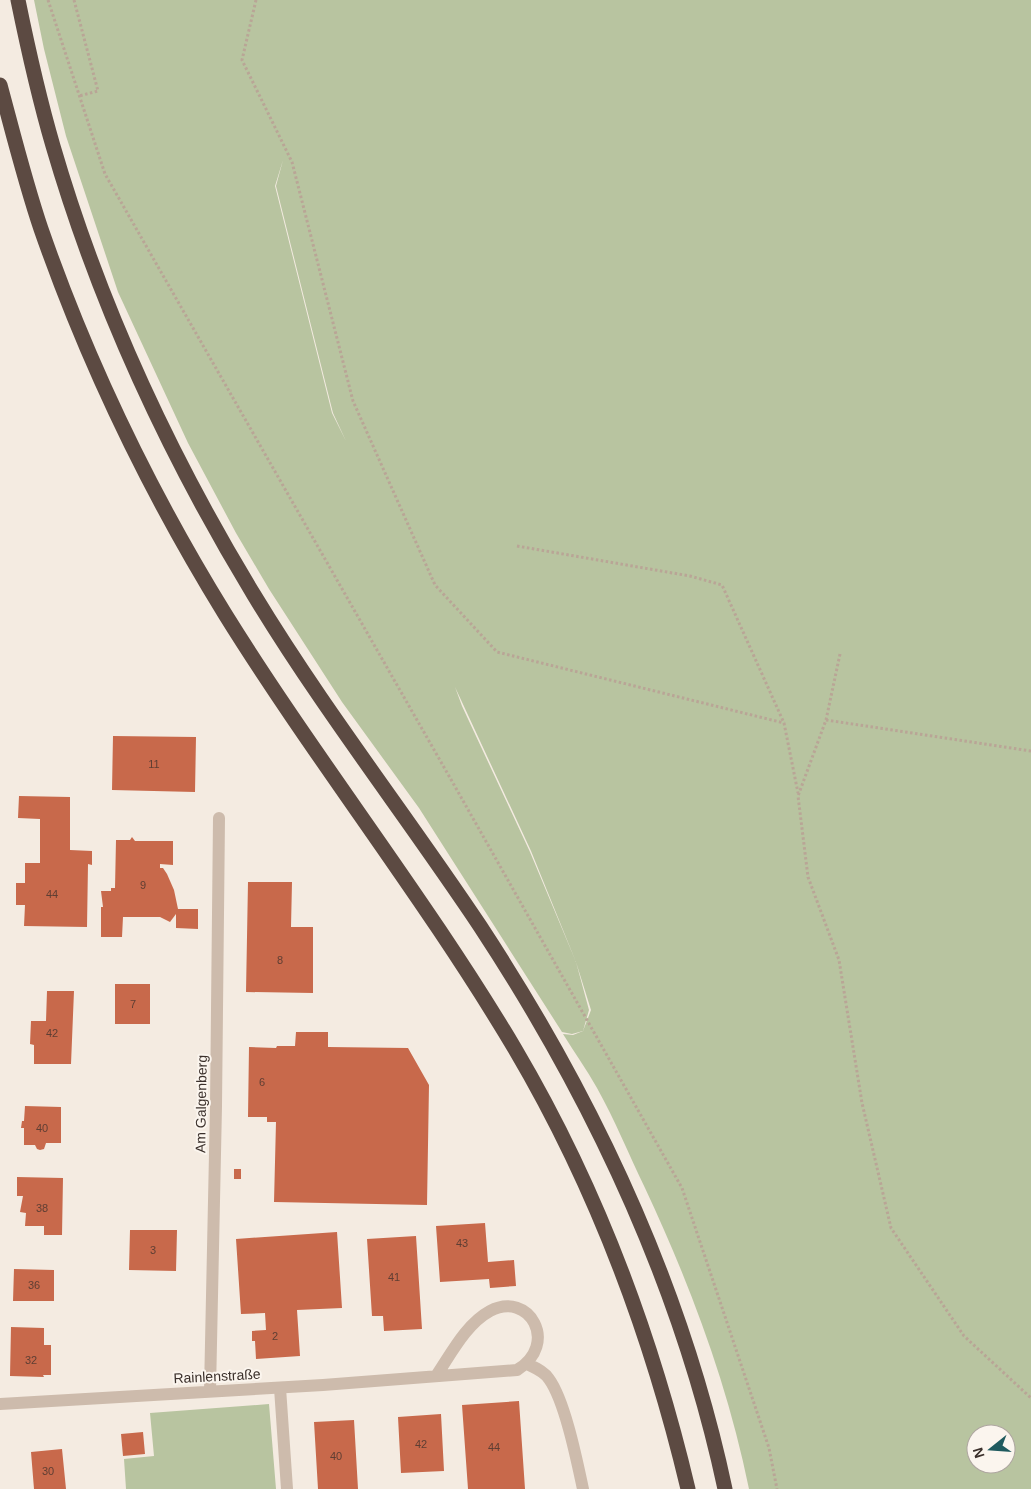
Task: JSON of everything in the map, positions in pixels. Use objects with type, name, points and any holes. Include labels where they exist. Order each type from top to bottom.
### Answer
[{"type":"highway","points":[[18,0],[29,55],[53,147],[82,236],[132,362],[197,496],[255,597],[339,724],[479,926],[550,1038],[582,1097],[622,1182],[664,1279],[702,1395],[725,1489]]},
{"type":"highway","points":[[0,85],[16,147],[41,229],[70,305],[120,420],[164,508],[224,612],[261,670],[484,999],[516,1052],[578,1168],[633,1298],[657,1371],[688,1489]]},
{"type":"street","name":"Am Galgenberg","points":[[210,1391],[216,1106],[219,818]]},
{"type":"street","points":[[436,1376],[478,1320],[491,1311],[505,1306],[518,1308],[527,1314],[536,1325],[539,1337],[536,1351],[527,1364],[540,1370],[549,1378],[559,1399],[583,1489]]},
{"type":"street","name":"Rainlenstraße","points":[[0,1404],[280,1388],[517,1370],[527,1364]]},
{"type":"street","points":[[280,1388],[287,1489]]},
{"type":"path","points":[[48,0],[105,174],[682,1188],[769,1448],[777,1489]]},
{"type":"path","points":[[74,0],[98,91],[80,96]]},
{"type":"path","points":[[256,0],[242,60],[292,162],[353,401],[435,586],[497,652],[784,723]]},
{"type":"path","points":[[517,546],[690,576],[722,585],[784,723],[798,796],[808,877],[839,960],[862,1103],[891,1228],[964,1336],[1031,1398]]},
{"type":"path","points":[[798,796],[826,720],[840,654]]},
{"type":"path","points":[[826,720],[1031,752]]},
{"type":"green space","points":[[34,0],[1031,0],[1031,1489],[749,1489],[719,1373],[692,1298],[662,1224],[610,1112],[563,1034],[573,1035],[583,1031],[572,1034],[562,1032],[419,808],[342,702],[269,589],[236,533],[188,443],[118,292],[66,136]],"holes":[[[283,160],[276,186],[333,413],[346,441],[332,413],[275,186]],[[455,687],[531,851],[576,962],[530,852],[462,706]],[[576,962],[591,1010],[583,1031],[589,1010]]]},
{"type":"green space","points":[[269,1404],[276,1489],[126,1489],[124,1459],[154,1456],[150,1413]]},
{"type":"building","points":[[113,736],[196,737],[195,792],[112,790]]},
{"type":"building","points":[[19,796],[70,797],[70,850],[92,851],[92,865],[88,864],[87,927],[24,926],[25,905],[16,905],[16,883],[25,883],[25,863],[40,863],[40,819],[18,818]]},
{"type":"building","points":[[132,837],[135,841],[173,841],[173,865],[160,864],[160,868],[163,868],[167,874],[174,890],[178,909],[198,909],[198,929],[176,928],[176,914],[170,922],[160,917],[123,917],[122,937],[101,937],[101,907],[103,907],[101,891],[111,891],[111,888],[115,888],[116,840],[130,840]]},
{"type":"building","points":[[248,882],[292,882],[291,927],[313,927],[313,993],[246,992]]},
{"type":"building","points":[[115,984],[150,984],[150,1024],[115,1024]]},
{"type":"building","points":[[47,991],[74,991],[71,1064],[34,1064],[34,1045],[30,1044],[31,1021],[46,1021]]},
{"type":"building","points":[[296,1032],[328,1032],[328,1047],[408,1048],[429,1085],[427,1205],[274,1202],[276,1122],[267,1122],[267,1117],[248,1117],[249,1047],[276,1048],[277,1046],[295,1046]]},
{"type":"building","points":[[25,1106],[61,1107],[61,1143],[46,1143],[44,1149],[40,1150],[35,1145],[24,1145],[24,1128],[21,1128],[22,1121],[24,1121]]},
{"type":"building","points":[[234,1169],[241,1169],[241,1179],[234,1179]]},
{"type":"building","points":[[17,1177],[63,1178],[62,1235],[44,1235],[44,1226],[25,1226],[26,1213],[20,1212],[23,1196],[17,1196]]},
{"type":"building","points":[[485,1223],[488,1262],[514,1260],[516,1286],[490,1288],[489,1279],[440,1282],[436,1226]]},
{"type":"building","points":[[130,1230],[177,1230],[176,1271],[129,1270]]},
{"type":"building","points":[[337,1232],[342,1308],[297,1310],[300,1356],[256,1359],[255,1341],[252,1341],[252,1331],[266,1330],[265,1313],[241,1314],[236,1239]]},
{"type":"building","points":[[416,1236],[422,1329],[384,1331],[383,1316],[372,1316],[367,1239]]},
{"type":"building","points":[[14,1269],[54,1270],[54,1301],[13,1301]]},
{"type":"building","points":[[11,1327],[44,1328],[44,1345],[51,1345],[51,1375],[43,1375],[44,1377],[10,1376]]},
{"type":"building","points":[[519,1401],[525,1489],[468,1489],[462,1405]]},
{"type":"building","points":[[441,1414],[444,1471],[401,1473],[398,1417]]},
{"type":"building","points":[[354,1420],[358,1489],[318,1489],[314,1422]]},
{"type":"building","points":[[143,1432],[145,1454],[123,1456],[121,1434]]},
{"type":"building","points":[[62,1449],[66,1489],[34,1489],[31,1452]]}]
